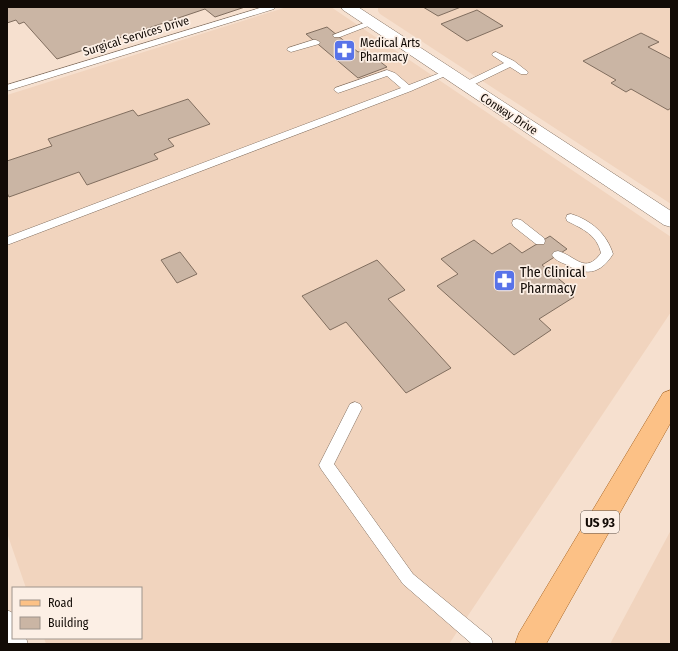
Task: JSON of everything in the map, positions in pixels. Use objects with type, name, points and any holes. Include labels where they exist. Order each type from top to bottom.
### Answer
[{"type":"main road","name":"US 93","points":[[530,644],[671,400]]},
{"type":"street","name":"Conway Drive","points":[[348,7],[671,220]]},
{"type":"street","points":[[7,625],[13,644]]},
{"type":"lane","name":"Surgical Services Drive","points":[[7,88],[271,7]]},
{"type":"lane","points":[[337,35],[372,23]]},
{"type":"lane","points":[[292,50],[316,42]]},
{"type":"lane","points":[[496,54],[524,72]]},
{"type":"lane","points":[[466,85],[511,63]]},
{"type":"lane","points":[[338,90],[387,73],[392,75],[408,89]]},
{"type":"lane","points":[[7,241],[448,73]]},
{"type":"lane","points":[[558,255],[575,266],[589,269],[601,264],[607,254],[605,242],[595,231],[571,218]]},
{"type":"lane","points":[[517,223],[540,241]]},
{"type":"lane","points":[[355,408],[326,465],[408,579],[485,644]]},
{"type":"shaded area","points":[[287,7],[331,7],[671,237],[671,312],[449,644],[46,644],[44,639],[142,639],[142,587],[26,587],[7,533],[7,95]]},
{"type":"shaded area","points":[[378,7],[671,7],[671,204],[380,14]]},
{"type":"shaded area","points":[[671,530],[671,644],[610,644]]},
{"type":"building","points":[[7,7],[245,7],[215,17],[205,9],[57,59],[24,22],[19,24],[16,20],[7,23]]},
{"type":"building","points":[[423,7],[461,7],[438,16]]},
{"type":"building","points":[[477,10],[503,26],[467,41],[441,24]]},
{"type":"building","points":[[327,27],[358,52],[365,50],[387,67],[358,78],[306,34]]},
{"type":"building","points":[[641,33],[659,42],[648,47],[671,59],[671,108],[668,110],[631,89],[626,92],[611,83],[616,80],[583,61]]},
{"type":"building","points":[[188,99],[210,124],[168,139],[174,146],[154,154],[158,159],[87,185],[79,172],[9,197],[7,193],[7,161],[52,146],[48,139],[133,110],[138,116]]},
{"type":"building","points":[[550,236],[567,249],[542,265],[565,284],[561,287],[574,297],[539,319],[551,330],[514,355],[437,286],[458,274],[441,259],[474,240],[492,254],[510,243],[522,253]]},
{"type":"building","points":[[180,252],[197,274],[177,283],[161,260]]},
{"type":"building","points":[[377,260],[405,290],[388,299],[451,368],[406,393],[346,322],[330,330],[302,296]]},
{"type":"place","name":"Medical Arts Pharmacy","points":[[345,50]]},
{"type":"place","name":"The Clinical Pharmacy","points":[[504,280]]}]
